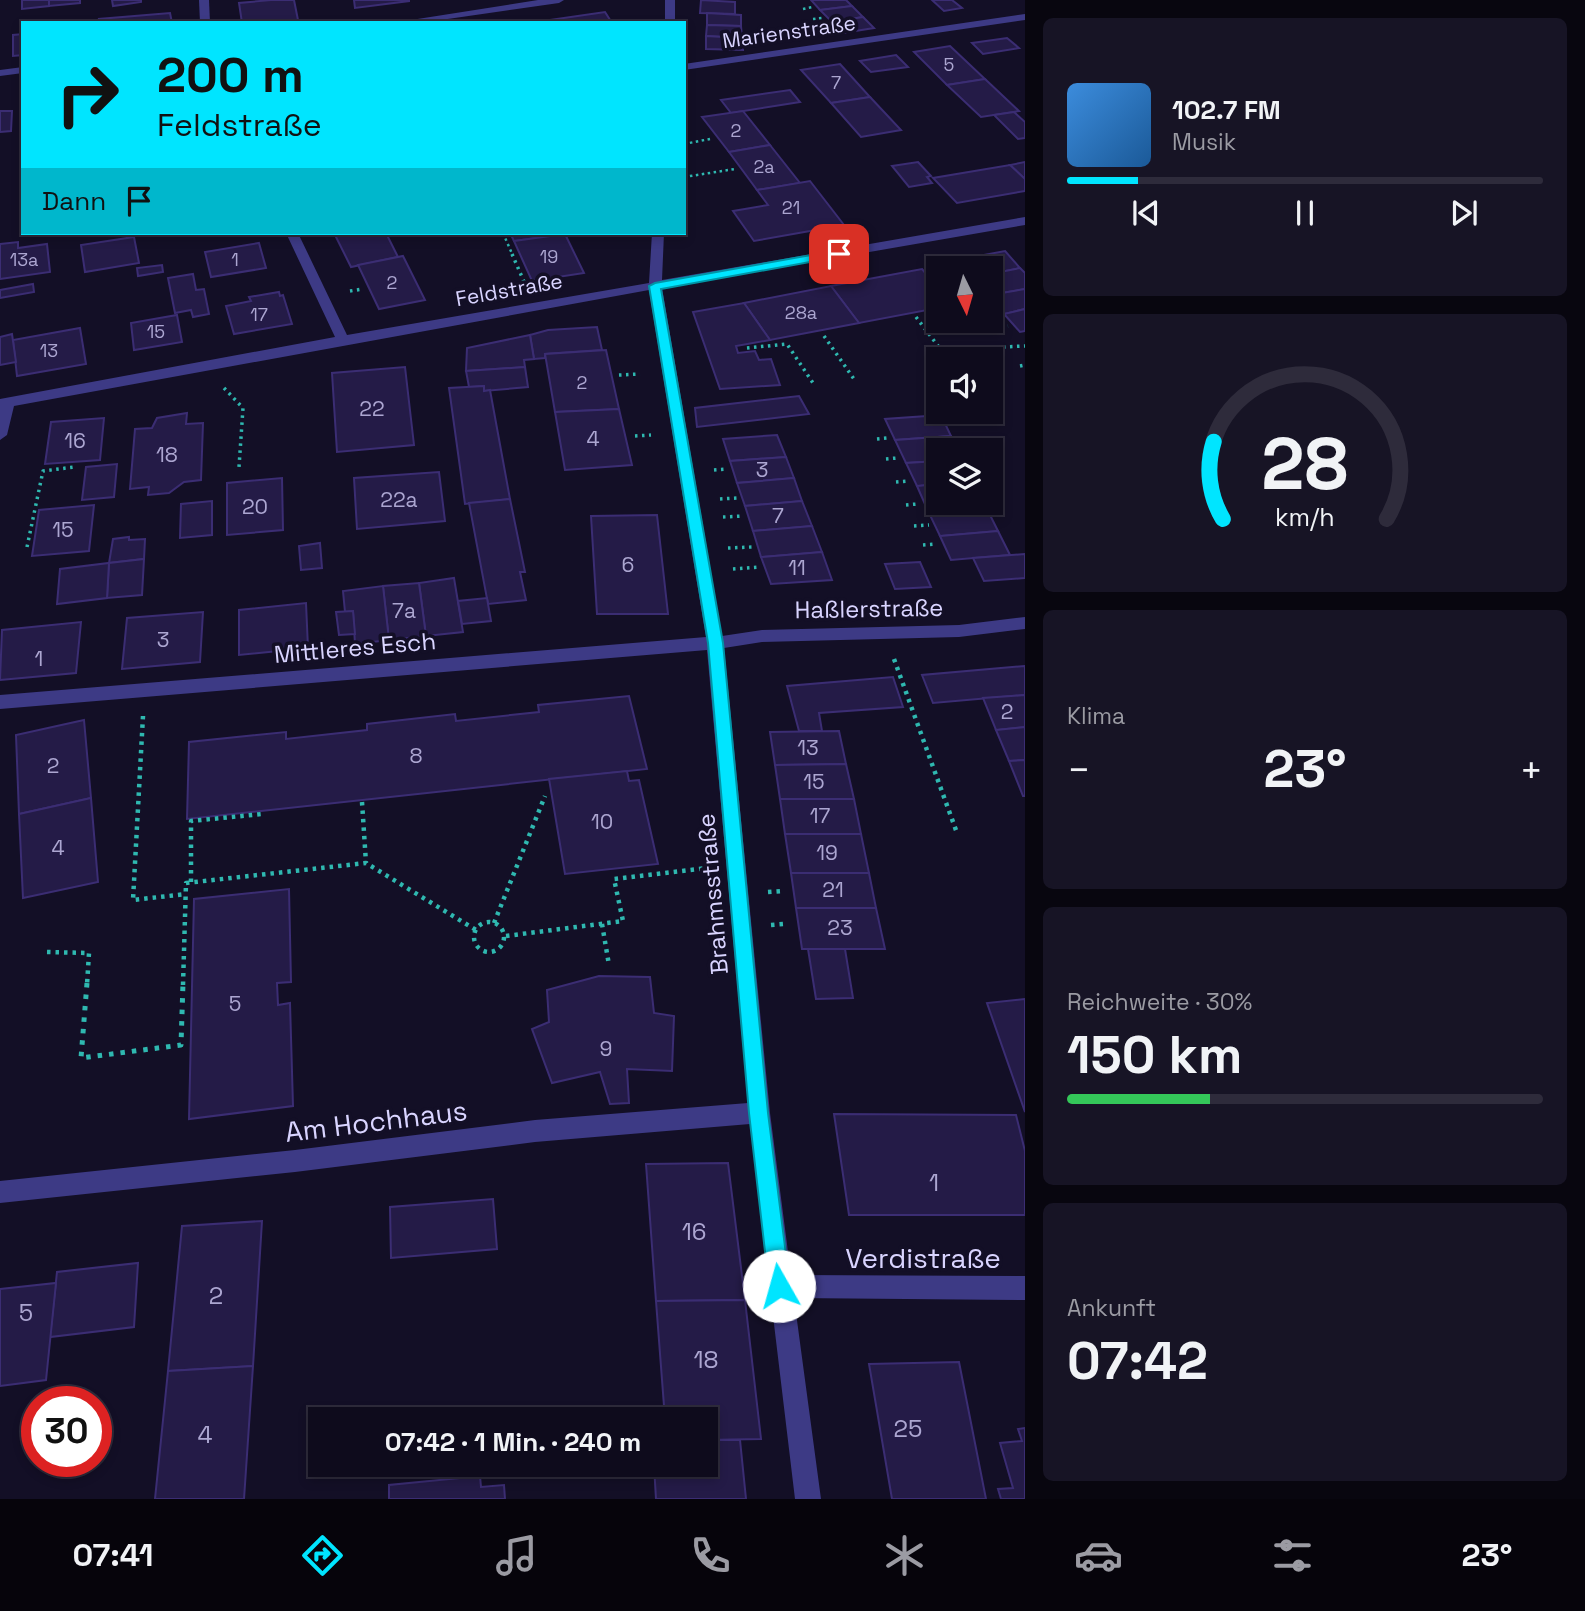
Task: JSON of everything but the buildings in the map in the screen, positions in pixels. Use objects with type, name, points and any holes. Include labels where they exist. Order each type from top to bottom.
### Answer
[{"type":"street","points":[[204,0],[205,21]]},
{"type":"street","points":[[411,21],[559,0]]},
{"type":"street","points":[[670,0],[670,21]]},
{"type":"street","name":"Marienstraße","points":[[686,68],[1025,17]]},
{"type":"street","points":[[0,73],[21,70]]},
{"type":"street","name":"Feldstraße","points":[[4,402],[343,340],[1024,222]]},
{"type":"street","points":[[293,235],[343,340]]},
{"type":"street","name":"Brahmsstraße","points":[[658,235],[655,286],[715,643],[759,1113],[808,1499]]},
{"type":"street","points":[[0,435],[4,402]]},
{"type":"street","name":"Haßlerstraße","points":[[715,643],[762,636],[885,635],[960,631],[1025,623]]},
{"type":"street","name":"Mittleres Esch","points":[[0,702],[715,643]]},
{"type":"street","name":"Am Hochhaus","points":[[0,1192],[295,1161],[534,1131],[759,1113]]},
{"type":"street","name":"Verdistraße","points":[[779,1286],[1025,1288]]},
{"type":"path","points":[[803,9],[812,7]]},
{"type":"path","points":[[813,19],[822,18]]},
{"type":"path","points":[[686,145],[710,139]]},
{"type":"path","points":[[686,177],[735,169]]},
{"type":"path","points":[[504,235],[534,307]]},
{"type":"path","points":[[916,317],[939,347]]},
{"type":"path","points":[[1003,326],[1008,326]]},
{"type":"path","points":[[824,336],[854,379]]},
{"type":"path","points":[[747,348],[787,344],[814,386]]},
{"type":"path","points":[[1003,347],[1025,346]]},
{"type":"path","points":[[222,362],[223,388],[243,408],[239,467]]},
{"type":"path","points":[[877,439],[887,438]]},
{"type":"path","points":[[886,459],[897,458]]},
{"type":"path","points":[[27,547],[43,471],[74,467]]},
{"type":"path","points":[[896,482],[908,481]]},
{"type":"path","points":[[906,505],[917,503]]},
{"type":"path","points":[[914,526],[929,524]]},
{"type":"path","points":[[923,545],[936,544]]},
{"type":"path","points":[[885,635],[957,833]]},
{"type":"path","points":[[145,691],[133,900],[186,894]]},
{"type":"path","points":[[494,923],[545,796]]},
{"type":"path","points":[[362,802],[366,863]]},
{"type":"path","points":[[191,882],[191,821],[262,814]]},
{"type":"path","points":[[47,952],[89,953],[81,1058],[181,1045],[187,883],[366,863],[476,929]]},
{"type":"path","points":[[506,936],[623,921],[614,879],[735,864]]},
{"type":"path","points":[[484,923],[494,923],[502,928],[506,936],[502,946],[498,949],[482,950],[473,938],[476,929],[484,923]]},
{"type":"path","points":[[602,925],[609,965]]},
{"type":"route","points":[[779,1286],[759,1113],[715,643],[655,286],[839,254]]}]
